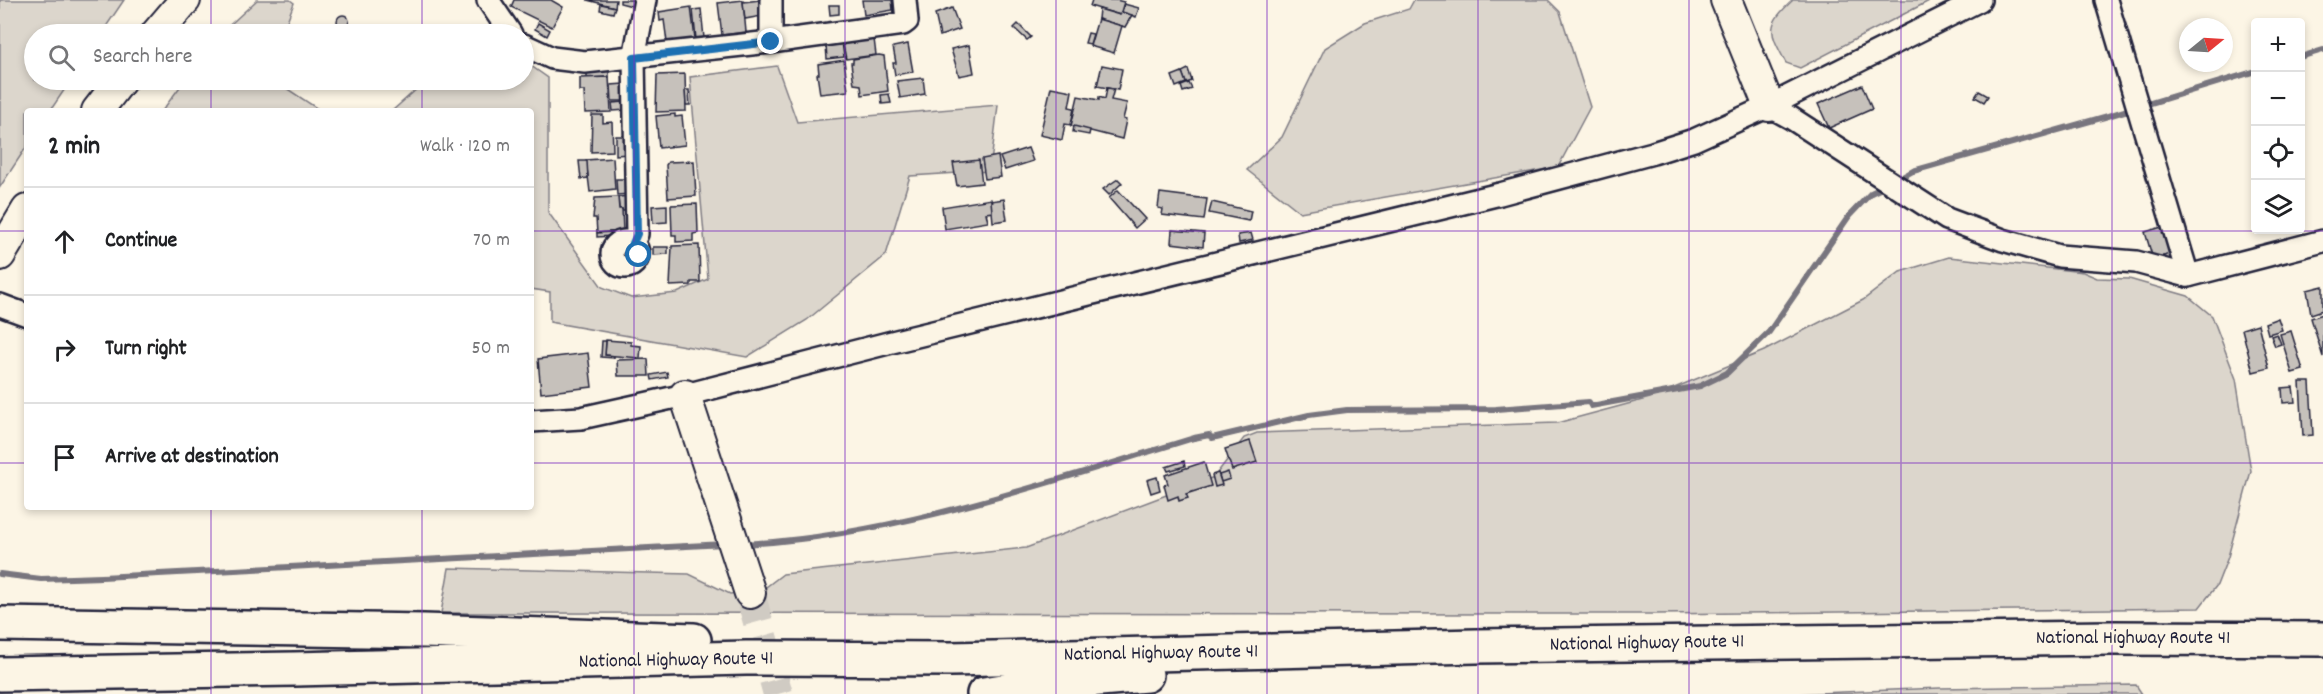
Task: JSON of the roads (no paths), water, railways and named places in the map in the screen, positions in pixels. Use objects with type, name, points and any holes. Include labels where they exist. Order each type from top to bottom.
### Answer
[{"type":"highway","points":[[0,624],[424,631],[802,642],[892,646],[951,659]]},
{"type":"highway","name":"National Highway Route 41","points":[[0,674],[746,658],[951,659],[1476,646],[2111,638],[2323,639]]},
{"type":"highway","name":"National Highway Route 41","points":[[0,685],[1475,657],[2207,648],[2323,651]]},
{"type":"highway","points":[[984,694],[1054,683],[1126,676],[1309,670],[1429,659]]},
{"type":"street","points":[[165,24],[185,0]]},
{"type":"street","points":[[488,0],[504,24]]},
{"type":"street","points":[[633,243],[637,234],[634,58],[645,0]]},
{"type":"street","points":[[771,0],[771,42]]},
{"type":"street","points":[[534,50],[552,58],[573,61],[634,58],[771,42],[903,24],[907,21],[905,0]]},
{"type":"street","points":[[1726,0],[1769,106],[1947,219],[2003,240],[2059,256],[2136,262],[2188,276],[2323,241]]},
{"type":"street","points":[[534,421],[581,418],[685,395],[892,342],[1511,191],[1684,143],[1769,106],[1980,0]]},
{"type":"street","points":[[2106,0],[2188,276]]},
{"type":"street","points":[[99,108],[113,90]]},
{"type":"street","points":[[0,255],[24,215]]},
{"type":"street","points":[[0,305],[24,314]]},
{"type":"street","points":[[685,395],[750,593]]},
{"type":"waterway","points":[[2305,55],[2323,50]]},
{"type":"waterway","points":[[1895,181],[1913,171],[2253,72]]},
{"type":"waterway","points":[[744,544],[801,539],[915,519],[1028,489],[1194,438],[1209,435],[1212,438],[1309,415],[1347,410],[1496,409],[1589,402],[1591,406],[1700,386],[1727,373],[1769,332],[1849,216],[1871,193],[1886,186]]},
{"type":"waterway","points":[[0,574],[41,579],[102,577],[725,544]]},
{"type":"tunnel","points":[[750,593],[778,694]]}]
